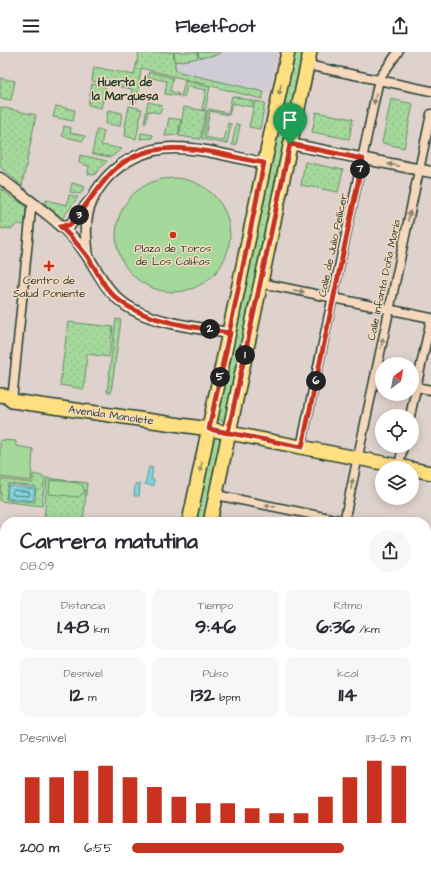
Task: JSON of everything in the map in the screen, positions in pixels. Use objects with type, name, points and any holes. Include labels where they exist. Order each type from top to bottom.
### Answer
[{"type":"main road","points":[[190,517],[288,52]]},
{"type":"main road","points":[[211,517],[310,52]]},
{"type":"main road","name":"Avenida Manolete","points":[[0,395],[7,396],[6,402],[209,429],[375,462]]},
{"type":"main road","points":[[419,470],[431,473]]},
{"type":"street","name":"Calle de Julio Pellicer","points":[[302,447],[379,79],[398,52]]},
{"type":"street","points":[[307,65],[431,91]]},
{"type":"street","name":"Calle Infanta Doña María","points":[[347,517],[357,458],[431,114]]},
{"type":"street","points":[[290,144],[431,172]]},
{"type":"street","points":[[60,226],[70,225],[98,189],[119,166],[152,150],[186,148],[264,163]]},
{"type":"street","points":[[0,178],[60,226],[70,236],[88,256],[107,288],[118,300],[132,309],[154,318],[230,333]]},
{"type":"street","points":[[88,256],[86,229],[89,208],[98,189]]},
{"type":"street","points":[[6,402],[31,210],[33,205]]},
{"type":"street","points":[[70,236],[77,235],[86,229]]},
{"type":"street","points":[[261,283],[431,319],[419,373]]},
{"type":"street","points":[[419,388],[431,390]]},
{"type":"street","points":[[216,495],[322,517]]},
{"type":"shaded area","points":[[173,52],[277,52],[269,93],[176,71]]},
{"type":"green space","points":[[139,52],[173,52],[176,71],[264,92],[262,99],[141,68],[137,101],[131,102],[132,89],[92,81],[94,67],[134,75]]},
{"type":"green space","points":[[174,52],[197,52],[198,58],[175,62]]},
{"type":"green space","points":[[198,52],[220,52],[220,54],[199,58]]},
{"type":"green space","points":[[292,52],[304,52],[228,422],[215,419]]},
{"type":"green space","points":[[149,72],[173,78],[170,91],[179,94],[179,96],[165,94],[167,81],[147,77]]},
{"type":"green space","points":[[0,78],[15,81],[11,100],[0,98]]},
{"type":"green space","points":[[185,81],[210,87],[205,110],[202,109],[206,90],[187,86],[184,97],[181,97]]},
{"type":"green space","points":[[92,84],[106,87],[101,108],[88,105]]},
{"type":"green space","points":[[232,96],[253,101],[252,107],[232,103],[229,115],[210,111],[205,137],[224,141],[228,123],[231,124],[227,144],[202,139],[208,109],[228,113]]},
{"type":"green space","points":[[391,99],[413,104],[404,148],[382,143]]},
{"type":"green space","points":[[255,101],[265,103],[260,129],[249,127]]},
{"type":"green space","points":[[148,102],[162,105],[160,113],[148,111],[146,123],[144,123]]},
{"type":"green space","points":[[56,106],[75,110],[73,121],[53,117]]},
{"type":"green space","points":[[129,106],[142,109],[136,139],[125,136]]},
{"type":"green space","points":[[0,107],[36,115],[22,186],[0,167]]},
{"type":"green space","points":[[184,107],[206,111],[200,139],[179,136]]},
{"type":"green space","points":[[108,110],[122,113],[120,126],[106,124]]},
{"type":"green space","points":[[316,112],[353,119],[349,139],[312,132]]},
{"type":"green space","points":[[169,118],[181,120],[178,135],[165,136]]},
{"type":"green space","points":[[236,124],[240,125],[236,145],[232,145]]},
{"type":"green space","points":[[64,126],[71,128],[70,133],[85,136],[83,141],[62,136]]},
{"type":"green space","points":[[97,129],[104,131],[101,145],[122,149],[111,157],[92,154]]},
{"type":"green space","points":[[141,133],[153,135],[152,138],[140,139]]},
{"type":"green space","points":[[80,155],[107,161],[94,175],[88,174],[89,166],[79,163]]},
{"type":"green space","points":[[305,162],[343,170],[338,192],[301,185]]},
{"type":"green space","name":"Plaza de Toros de Los Califas","points":[[173,178],[195,182],[205,187],[221,203],[226,213],[230,235],[226,257],[221,267],[205,283],[195,288],[173,292],[151,288],[141,283],[125,267],[120,257],[116,235],[120,213],[125,203],[141,187],[151,182]]},
{"type":"green space","points":[[72,183],[85,187],[80,194],[70,192]]},
{"type":"green space","points":[[0,188],[22,204],[24,203],[26,209],[25,225],[17,224],[12,229],[0,228]]},
{"type":"green space","points":[[69,195],[78,197],[62,219],[45,205],[46,200],[67,205]]},
{"type":"green space","points":[[116,319],[121,320],[111,392],[107,392]]},
{"type":"green space","points":[[68,322],[113,327],[109,357],[87,354],[84,389],[60,385]]},
{"type":"green space","points":[[212,437],[221,437],[223,440],[207,517],[194,517]]},
{"type":"green space","points":[[0,440],[16,441],[16,446],[33,449],[31,481],[0,477]]},
{"type":"green space","points":[[33,474],[45,477],[42,506],[0,501],[1,479],[33,483]],"holes":[[[8,484],[36,487],[35,502],[6,499]]]},
{"type":"green space","points":[[47,478],[87,483],[84,517],[44,517]]},
{"type":"green space","points":[[50,480],[79,483],[83,486],[85,492],[78,497],[49,494]]},
{"type":"water","points":[[149,467],[153,468],[151,479],[154,480],[153,486],[145,484]]},
{"type":"water","points":[[135,484],[140,484],[139,496],[134,496]]},
{"type":"water","points":[[8,486],[35,489],[33,501],[7,498]]},
{"type":"place","name":"Plaza de Toros de Los Califas","points":[[173,235]]},
{"type":"place","name":"Centro de Salud Poniente","points":[[49,266]]},
{"type":"district","name":"Huerta de la Marquesa","points":[[125,89]]},
{"type":"route","points":[[290,144],[228,433],[209,429],[230,333],[154,318],[143,315],[132,309],[118,300],[107,288],[88,256],[77,242],[60,226],[68,227],[70,225],[110,174],[119,166],[129,159],[152,150],[165,148],[186,148],[264,163],[230,325],[230,333],[219,381],[209,429],[228,433],[302,447],[363,159],[290,144]]}]
